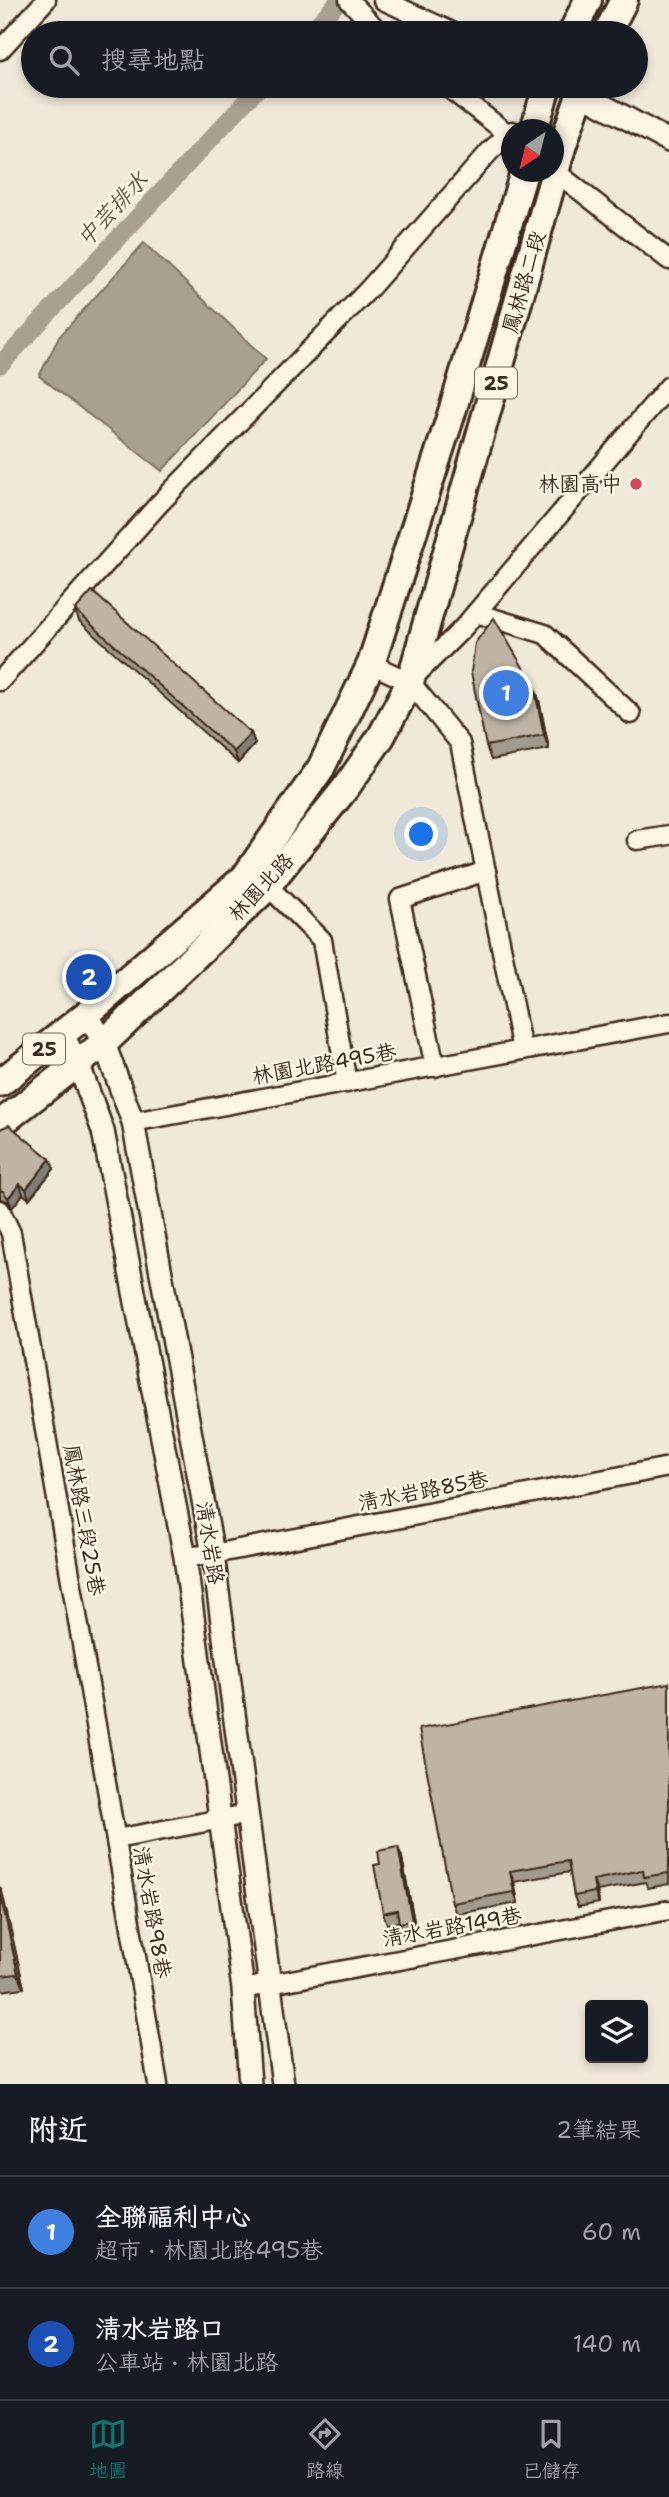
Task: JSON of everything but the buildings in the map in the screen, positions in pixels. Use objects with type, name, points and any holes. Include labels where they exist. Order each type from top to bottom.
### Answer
[{"type":"main road","points":[[578,21],[588,0]]},
{"type":"main road","points":[[613,21],[624,0]]},
{"type":"main road","points":[[537,119],[543,98]]},
{"type":"main road","name":"鳳林路二段","points":[[564,138],[574,98]]},
{"type":"main road","name":"鳳林路二段","points":[[371,664],[452,412],[521,182]]},
{"type":"main road","name":"鳳林路二段","points":[[410,682],[553,182]]},
{"type":"main road","name":"林園北路","points":[[87,1014],[245,877],[321,768],[371,664]]},
{"type":"main road","name":"林園北路","points":[[78,1063],[104,1043],[267,885],[348,786],[381,737],[410,682]]},
{"type":"main road","name":"25","points":[[0,1083],[87,1014]]},
{"type":"main road","name":"25","points":[[0,1124],[78,1063]]},
{"type":"street","points":[[27,21],[46,0]]},
{"type":"street","points":[[383,0],[428,21]]},
{"type":"street","points":[[351,2],[369,21]]},
{"type":"street","points":[[0,50],[21,27]]},
{"type":"street","points":[[463,98],[501,124]]},
{"type":"street","points":[[522,119],[540,98]]},
{"type":"street","points":[[594,98],[669,141]]},
{"type":"street","points":[[0,681],[159,504],[369,289],[501,142]]},
{"type":"street","points":[[564,178],[669,260]]},
{"type":"street","name":"林園北路","points":[[410,682],[476,613],[669,386]]},
{"type":"street","points":[[476,613],[545,634],[631,714]]},
{"type":"street","points":[[371,664],[410,682],[460,743],[522,1050]]},
{"type":"street","points":[[637,840],[669,835]]},
{"type":"street","points":[[435,1067],[400,899],[486,871]]},
{"type":"street","points":[[267,885],[322,940],[347,1083]]},
{"type":"street","name":"清水岩路","points":[[87,1014],[104,1043],[133,1122],[214,1554],[283,2084]]},
{"type":"street","name":"林園北路495巷","points":[[133,1122],[669,1023]]},
{"type":"street","name":"清水岩路","points":[[62,1034],[78,1063],[103,1131],[185,1557],[243,1989],[250,2084]]},
{"type":"street","name":"鳳林路三段25巷","points":[[0,1210],[11,1233],[116,1839]]},
{"type":"street","name":"清水岩路85巷","points":[[185,1557],[214,1554],[669,1467]]},
{"type":"street","name":"清水岩路98巷","points":[[158,2084],[116,1839],[248,1814]]},
{"type":"street","name":"清水岩路149巷","points":[[243,1989],[669,1910]]},
{"type":"shaded area","points":[[144,243],[266,359],[162,471],[39,376],[59,337]]},
{"type":"waterway","name":"中芸排水","points":[[320,21],[340,0]]},
{"type":"waterway","name":"中芸排水","points":[[0,365],[249,98]]},
{"type":"place","name":"林園高中","points":[[636,484]]},
{"type":"place","name":"全聯福利中心","points":[[506,693]]},
{"type":"place","name":"清水岩路口","points":[[89,977]]}]
